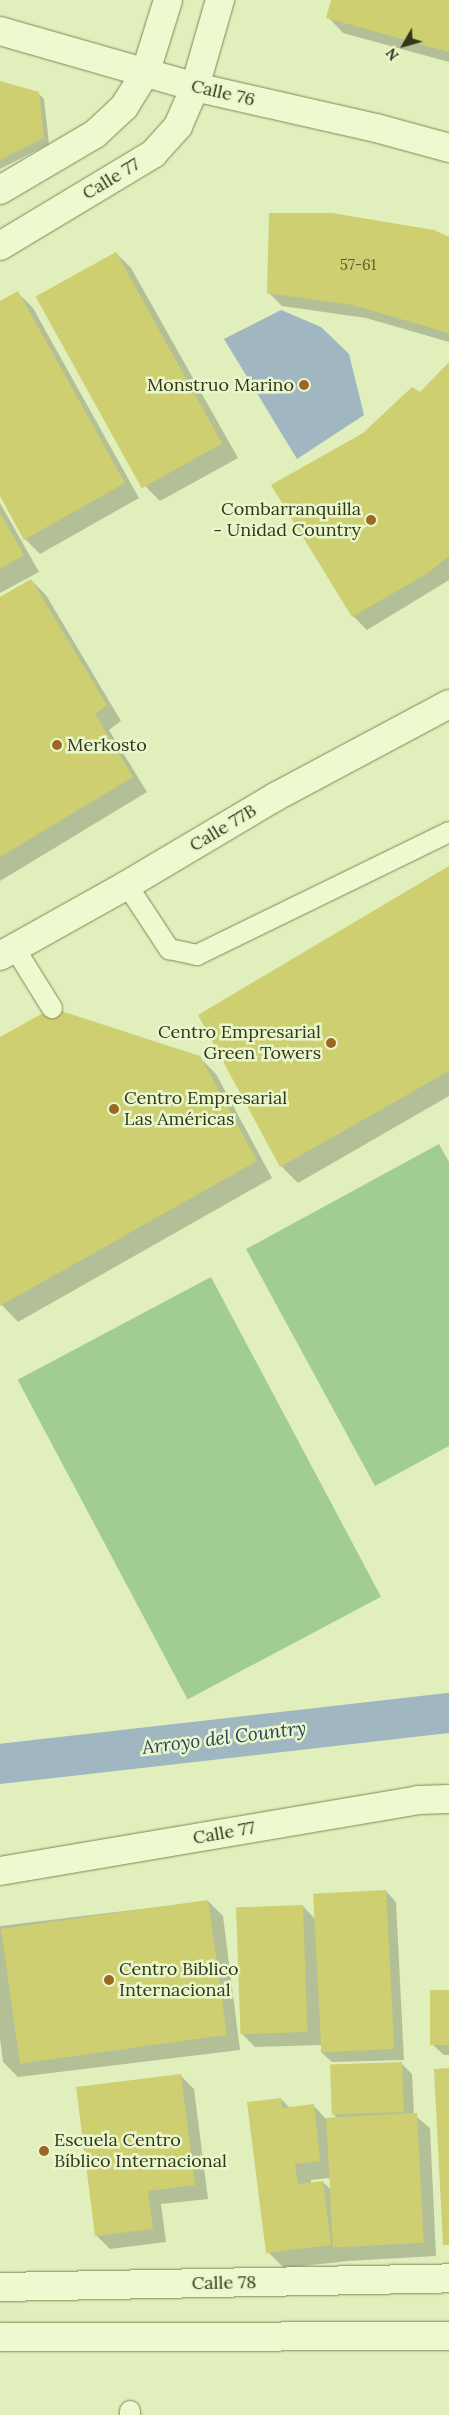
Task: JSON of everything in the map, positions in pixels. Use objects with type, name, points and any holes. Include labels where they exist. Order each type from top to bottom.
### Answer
[{"type":"street","points":[[0,190],[95,134],[124,107],[145,74],[168,0]]},
{"type":"street","name":"Calle 77","points":[[0,246],[153,154],[178,126],[195,87],[220,0]]},
{"type":"street","name":"Calle 76","points":[[0,30],[145,74],[376,128],[449,148]]},
{"type":"street","name":"Calle 77B","points":[[7,952],[127,885],[275,797],[449,704]]},
{"type":"street","name":"Calle 77","points":[[0,1871],[418,1800],[449,1799]]},
{"type":"street","name":"Calle 78","points":[[0,2287],[449,2278]]},
{"type":"street","points":[[0,2337],[449,2336]]},
{"type":"lane","points":[[127,885],[169,949],[197,955],[449,832]]},
{"type":"lane","points":[[7,952],[52,1008]]},
{"type":"green space","points":[[439,1144],[449,1162],[449,1446],[375,1486],[246,1249]]},
{"type":"green space","points":[[211,1277],[381,1597],[188,1699],[18,1380]]},
{"type":"water","name":"Monstruo Marino","points":[[281,310],[321,327],[349,354],[364,415],[297,459],[224,339]]},
{"type":"building","points":[[331,0],[449,0],[449,52],[326,18]]},
{"type":"building","points":[[0,81],[39,92],[44,138],[0,160]]},
{"type":"building","points":[[269,213],[332,213],[434,230],[449,237],[449,333],[352,305],[267,293]]},
{"type":"building","points":[[116,252],[222,444],[142,488],[36,297]]},
{"type":"building","points":[[18,291],[125,483],[24,540],[0,496],[0,301]]},
{"type":"building","name":"Combarranquilla - Unidad Country","points":[[449,362],[449,556],[428,573],[352,617],[271,485],[363,433],[412,387],[420,392]]},
{"type":"building","points":[[0,513],[24,555],[0,569]]},
{"type":"building","name":"Merkosto","points":[[31,579],[107,705],[95,714],[133,777],[0,857],[0,597]]},
{"type":"building","name":"Centro Empresarial Green Towers","points":[[449,866],[449,1071],[280,1167],[198,1015]]},
{"type":"building","name":"Centro Empresarial Las Américas","points":[[52,1008],[200,1056],[257,1161],[0,1306],[0,1037]]},
{"type":"building","points":[[386,1890],[394,2049],[321,2053],[313,1894]]},
{"type":"building","name":"Centro Biblico Internacional","points":[[208,1900],[227,2035],[20,2064],[1,1929]]},
{"type":"building","points":[[303,1905],[307,2032],[240,2034],[236,1907]]},
{"type":"building","points":[[430,1990],[449,1990],[449,2045],[430,2045]]},
{"type":"building","points":[[402,2062],[404,2112],[332,2114],[330,2065]]},
{"type":"building","points":[[449,2068],[449,2245],[443,2245],[434,2069]]},
{"type":"building","points":[[181,2074],[195,2185],[148,2191],[153,2229],[95,2236],[76,2087]]},
{"type":"building","points":[[281,2098],[282,2108],[314,2104],[320,2161],[295,2164],[298,2184],[323,2181],[331,2245],[266,2253],[247,2102]]},
{"type":"building","points":[[417,2113],[424,2243],[333,2248],[326,2118]]},
{"type":"waterway","name":"Arroyo del Country","points":[[0,1764],[449,1713]]},
{"type":"place","name":"Monstruo Marino","points":[[304,385]]},
{"type":"place","name":"Combarranquilla - Unidad Country","points":[[371,520]]},
{"type":"place","name":"Merkosto","points":[[57,745]]},
{"type":"place","name":"Centro Empresarial Green Towers","points":[[331,1043]]},
{"type":"place","name":"Centro Empresarial Las Américas","points":[[114,1109]]},
{"type":"place","name":"Centro Biblico Internacional","points":[[109,1980]]},
{"type":"place","name":"Escuela Centro Bíblico Internacional","points":[[44,2151]]}]
